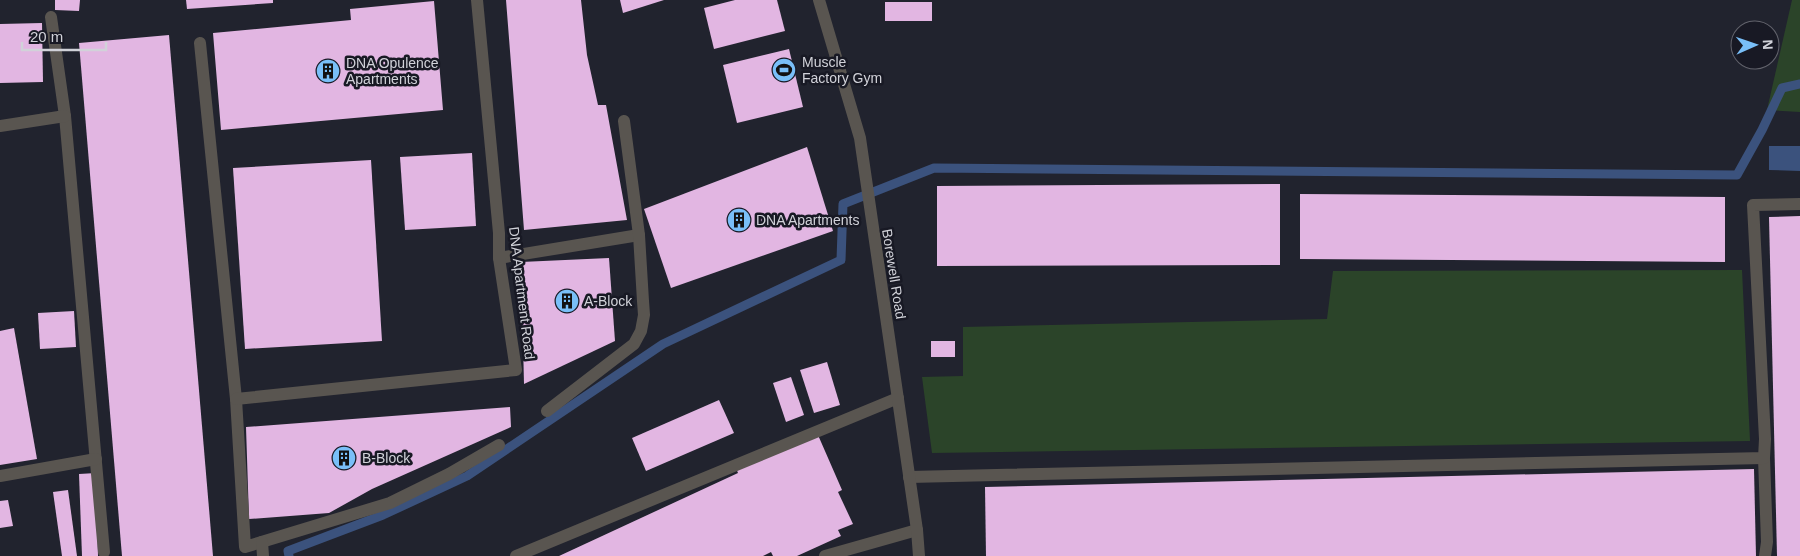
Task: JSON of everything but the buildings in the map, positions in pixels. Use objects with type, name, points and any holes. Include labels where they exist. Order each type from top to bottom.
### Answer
[{"type":"street","name":"DNA Apartment Road","points":[[236,399],[516,370],[500,258],[477,0]]},
{"type":"street","name":"Borewell Road","points":[[819,0],[860,138],[917,530],[919,556]]},
{"type":"street","points":[[51,17],[65,116],[104,552]]},
{"type":"street","points":[[200,43],[236,399],[245,548],[390,503],[449,474],[498,445]]},
{"type":"street","points":[[0,126],[65,116]]},
{"type":"street","points":[[547,411],[634,344],[641,330],[644,315],[639,235],[624,121]]},
{"type":"street","points":[[1766,556],[1765,439],[1753,205],[1800,204]]},
{"type":"street","points":[[500,258],[639,235]]},
{"type":"street","points":[[516,556],[898,398]]},
{"type":"street","points":[[909,477],[1764,458]]},
{"type":"street","points":[[0,476],[96,459]]},
{"type":"street","points":[[825,556],[917,530]]},
{"type":"street","points":[[262,542],[264,556]]},
{"type":"green space","points":[[1792,0],[1800,0],[1800,112],[1767,110],[1776,70],[1780,70],[1780,53]]},
{"type":"green space","points":[[1742,270],[1750,441],[932,453],[922,377],[963,376],[963,327],[1327,319],[1333,271]]},
{"type":"water","points":[[1769,146],[1800,146],[1800,171],[1769,170]]},
{"type":"waterway","points":[[289,556],[288,551],[383,515],[467,476],[663,344],[841,260],[843,204],[934,168],[1737,175],[1762,130],[1782,88],[1800,84]]},
{"type":"place","name":"Muscle Factory Gym","points":[[784,70]]},
{"type":"place","name":"DNA Opulence Apartments","points":[[328,71]]},
{"type":"place","name":"DNA Apartments","points":[[739,220]]},
{"type":"place","name":"A-Block","points":[[567,301]]},
{"type":"place","name":"B-Block","points":[[344,458]]}]
